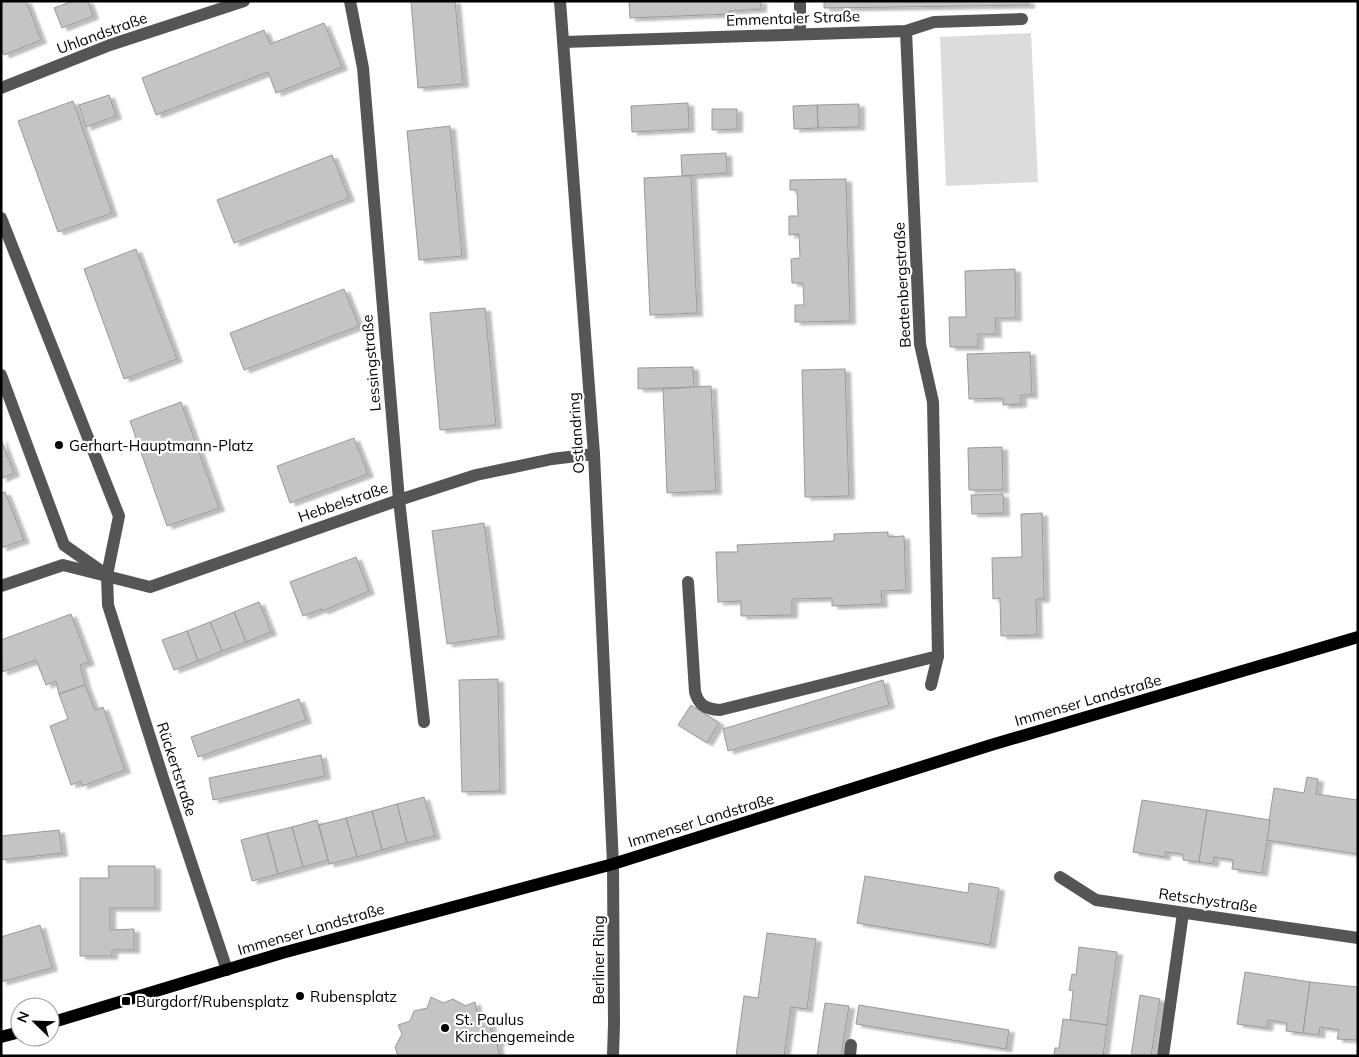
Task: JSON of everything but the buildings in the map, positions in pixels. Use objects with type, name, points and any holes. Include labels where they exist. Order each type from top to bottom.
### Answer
[{"type":"main road","name":"Immenser Landstraße","points":[[60,1020],[282,953],[613,864],[991,745],[1358,637]]},
{"type":"street","name":"Uhlandstraße","points":[[1,88],[110,45],[244,1]]},
{"type":"street","name":"Lessingstraße","points":[[350,1],[363,68],[399,500],[424,722]]},
{"type":"street","name":"Ostlandring","points":[[560,1],[594,454],[613,864]]},
{"type":"street","points":[[800,1],[800,34]]},
{"type":"street","name":"Emmentaler Straße","points":[[564,42],[906,31],[934,22],[1022,19]]},
{"type":"street","name":"Beatenbergstraße","points":[[906,31],[920,344],[933,402],[938,656],[931,685]]},
{"type":"street","points":[[1,218],[120,516],[107,575],[64,545],[1,375]]},
{"type":"street","name":"Hebbelstraße","points":[[1,586],[63,565],[150,587],[476,475],[552,459],[594,454]]},
{"type":"street","name":"Rückertstraße","points":[[107,575],[108,605],[227,970]]},
{"type":"street","points":[[688,582],[695,692],[700,704],[706,708],[720,710],[938,656]]},
{"type":"street","name":"Berliner Ring","points":[[613,864],[613,1056]]},
{"type":"street","name":"Retschystraße","points":[[1060,877],[1096,900],[1358,938]]},
{"type":"street","points":[[1163,1056],[1183,913]]},
{"type":"shaded area","points":[[1031,33],[1038,182],[946,186],[940,37]]},
{"type":"place","name":"Gerhart-Hauptmann-Platz","points":[[59,445]]},
{"type":"place","name":"Rubensplatz","points":[[300,996]]},
{"type":"place","name":"Burgdorf/Rubensplatz","points":[[126,1001]]},
{"type":"place","name":"St. Paulus Kirchengemeinde","points":[[445,1028]]}]
